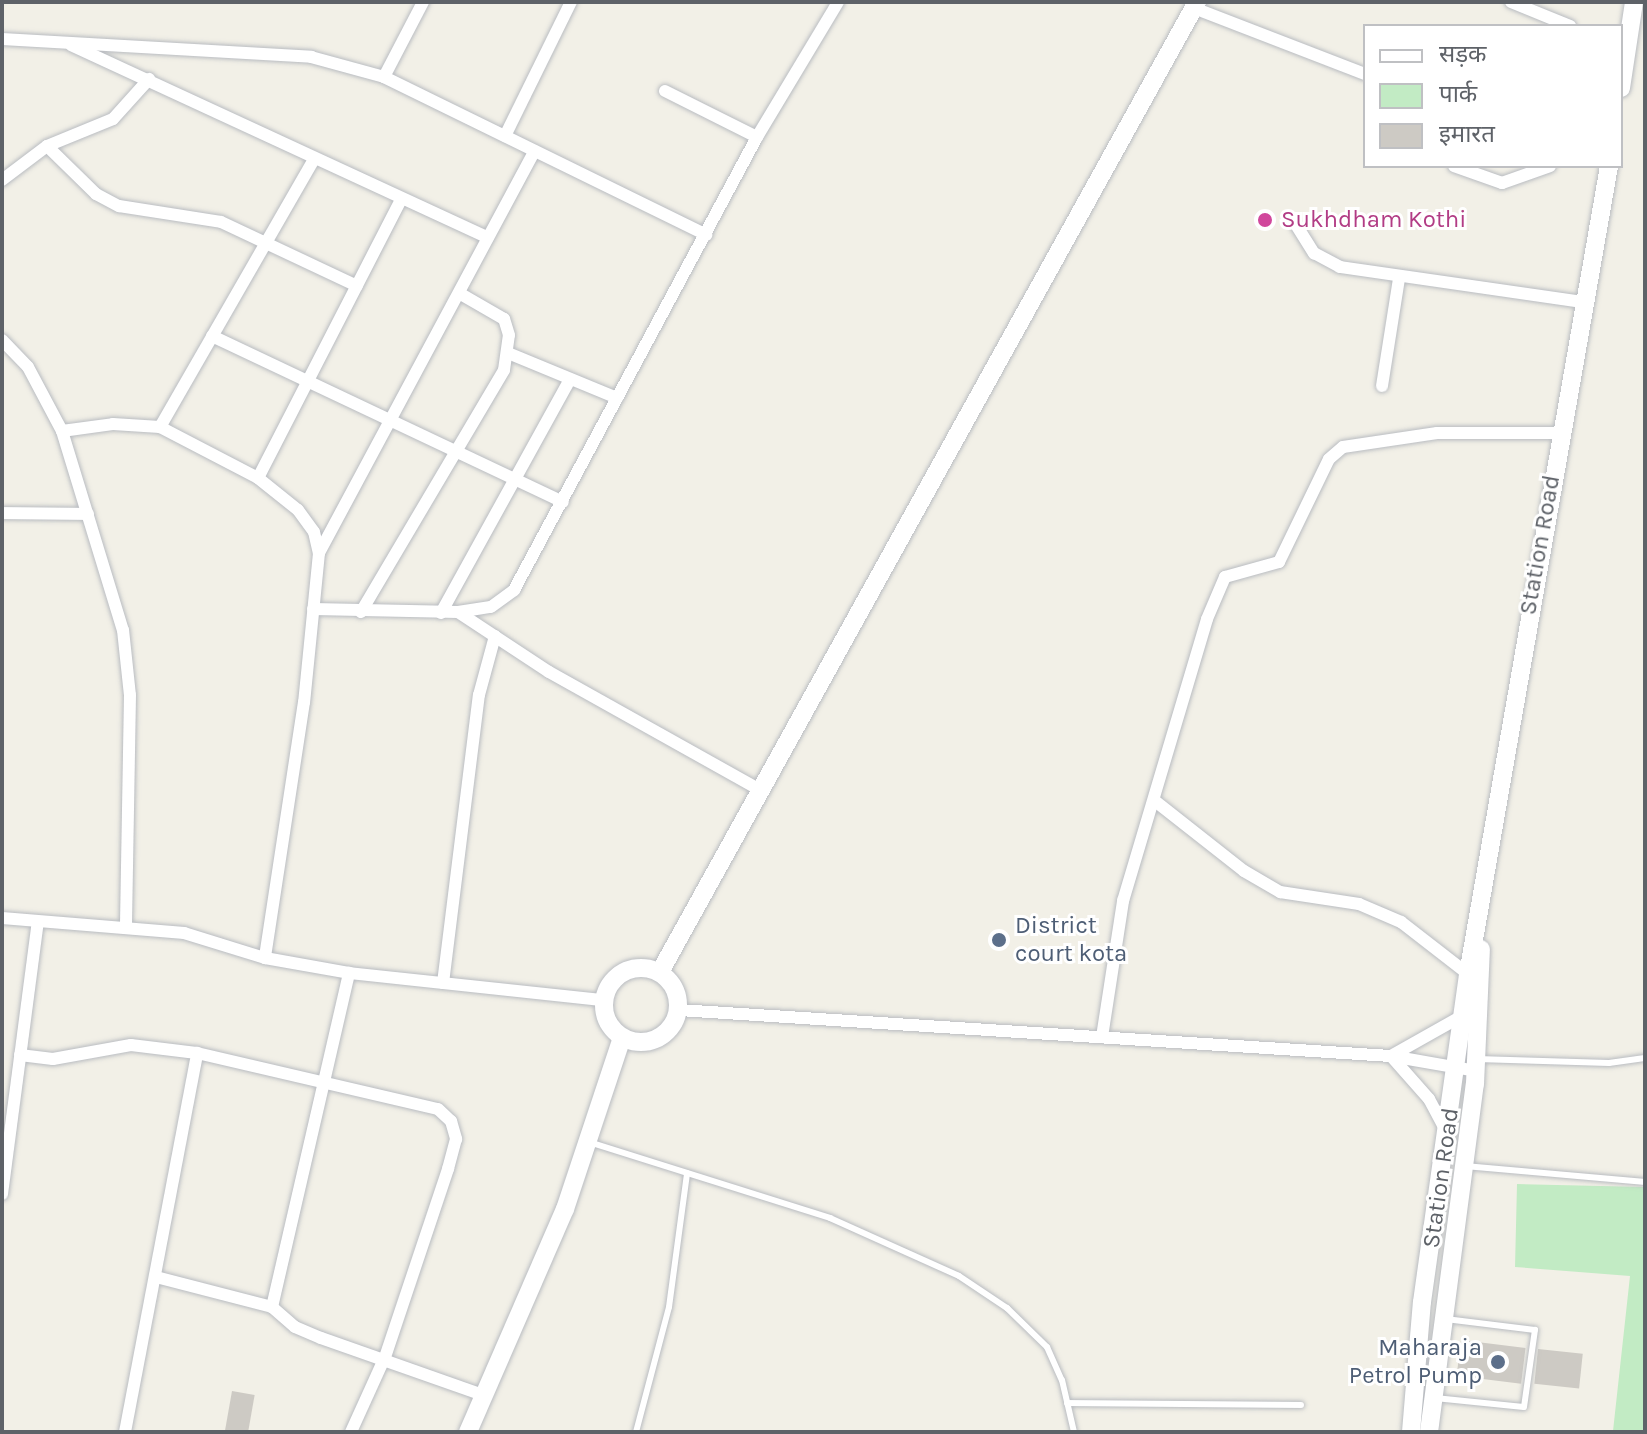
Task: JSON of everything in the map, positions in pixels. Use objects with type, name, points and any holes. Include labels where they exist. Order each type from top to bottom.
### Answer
[{"type":"street","points":[[384,77],[423,2]]},
{"type":"street","points":[[505,136],[571,2]]},
{"type":"street","points":[[313,609],[458,612],[491,607],[514,590],[757,137],[838,2]]},
{"type":"street","points":[[1511,2],[1565,24]]},
{"type":"street","points":[[1624,48],[1634,2]]},
{"type":"street","points":[[660,972],[1196,5],[1363,73]]},
{"type":"street","points":[[2,39],[311,57],[384,77],[706,235]]},
{"type":"street","points":[[65,42],[488,238]]},
{"type":"street","points":[[2,180],[47,146],[113,119],[149,79]]},
{"type":"street","points":[[665,91],[757,137]]},
{"type":"street","points":[[47,146],[96,194],[119,206],[189,213],[267,241],[357,286]]},
{"type":"street","points":[[319,553],[535,151]]},
{"type":"street","points":[[160,427],[314,159]]},
{"type":"street","points":[[1460,168],[1502,183],[1544,168]]},
{"type":"street","name":"Station Road","points":[[1411,1432],[1422,1302],[1449,1135],[1468,974],[1479,926],[1609,168]]},
{"type":"street","points":[[258,478],[401,200]]},
{"type":"street","points":[[1295,223],[1324,261],[1399,279],[1584,302]]},
{"type":"street","points":[[1382,386],[1399,279]]},
{"type":"street","points":[[361,612],[508,353],[504,319],[459,293]]},
{"type":"street","points":[[212,336],[563,502]]},
{"type":"street","points":[[2,340],[28,367],[62,431],[123,630],[130,695],[126,926]]},
{"type":"street","points":[[508,353],[617,398]]},
{"type":"street","points":[[441,613],[570,379]]},
{"type":"street","points":[[62,431],[113,424],[160,427],[258,478],[298,510],[314,532],[319,553],[313,609],[265,958]]},
{"type":"street","points":[[1102,1037],[1123,901],[1216,589],[1225,577],[1279,562],[1329,459],[1343,447],[1398,436],[1561,433]]},
{"type":"street","points":[[2,513],[88,514]]},
{"type":"street","points":[[458,612],[760,790]]},
{"type":"street","points":[[443,983],[479,695],[495,636]]},
{"type":"street","points":[[1155,801],[1244,871],[1280,892],[1359,904],[1401,922],[1468,974]]},
{"type":"street","points":[[2,918],[184,933],[265,958],[349,973],[603,1000]]},
{"type":"street","points":[[2,1194],[38,922]]},
{"type":"street","name":"Station Road","points":[[1429,1432],[1477,1065],[1483,979],[1479,926]]},
{"type":"street","points":[[631,969],[660,972],[671,982],[679,1010],[674,1024],[651,1042],[622,1038],[604,1015],[603,1000],[608,986],[631,969]]},
{"type":"street","points":[[272,1307],[327,1082],[349,973]]},
{"type":"street","points":[[679,1010],[1391,1056],[1456,1067],[1477,1065]]},
{"type":"street","points":[[1391,1056],[1462,1016]]},
{"type":"street","points":[[468,1432],[565,1209],[622,1038]]},
{"type":"street","points":[[20,1055],[53,1059],[131,1045],[197,1053],[438,1109],[451,1121],[456,1139],[385,1357],[351,1432]]},
{"type":"street","points":[[125,1432],[197,1053]]},
{"type":"street","points":[[1391,1056],[1429,1099],[1449,1135]]},
{"type":"street","points":[[156,1277],[272,1307],[295,1327],[385,1357],[483,1395]]},
{"type":"lane","points":[[1477,1065],[1609,1063],[1645,1058]]},
{"type":"lane","points":[[589,1142],[830,1218],[959,1276],[1007,1308],[1047,1347],[1074,1432]]},
{"type":"lane","points":[[1464,1166],[1645,1182]]},
{"type":"lane","points":[[636,1432],[669,1307],[687,1173]]},
{"type":"lane","points":[[1433,1397],[1524,1407],[1535,1330],[1442,1318]]},
{"type":"lane","points":[[1067,1403],[1301,1405]]},
{"type":"green space","points":[[1517,1184],[1645,1187],[1645,1432],[1613,1431],[1630,1276],[1515,1267]]},
{"type":"building","points":[[1461,1340],[1526,1348],[1521,1384],[1457,1376]]},
{"type":"building","points":[[1538,1349],[1583,1354],[1579,1389],[1534,1384]]},
{"type":"building","points":[[232,1391],[255,1395],[248,1432],[225,1432]]},
{"type":"place","name":"Sukhdham Kothi","points":[[1265,220]]},
{"type":"place","name":"District court kota","points":[[999,940]]},
{"type":"place","name":"Maharaja Petrol Pump","points":[[1498,1362]]}]
